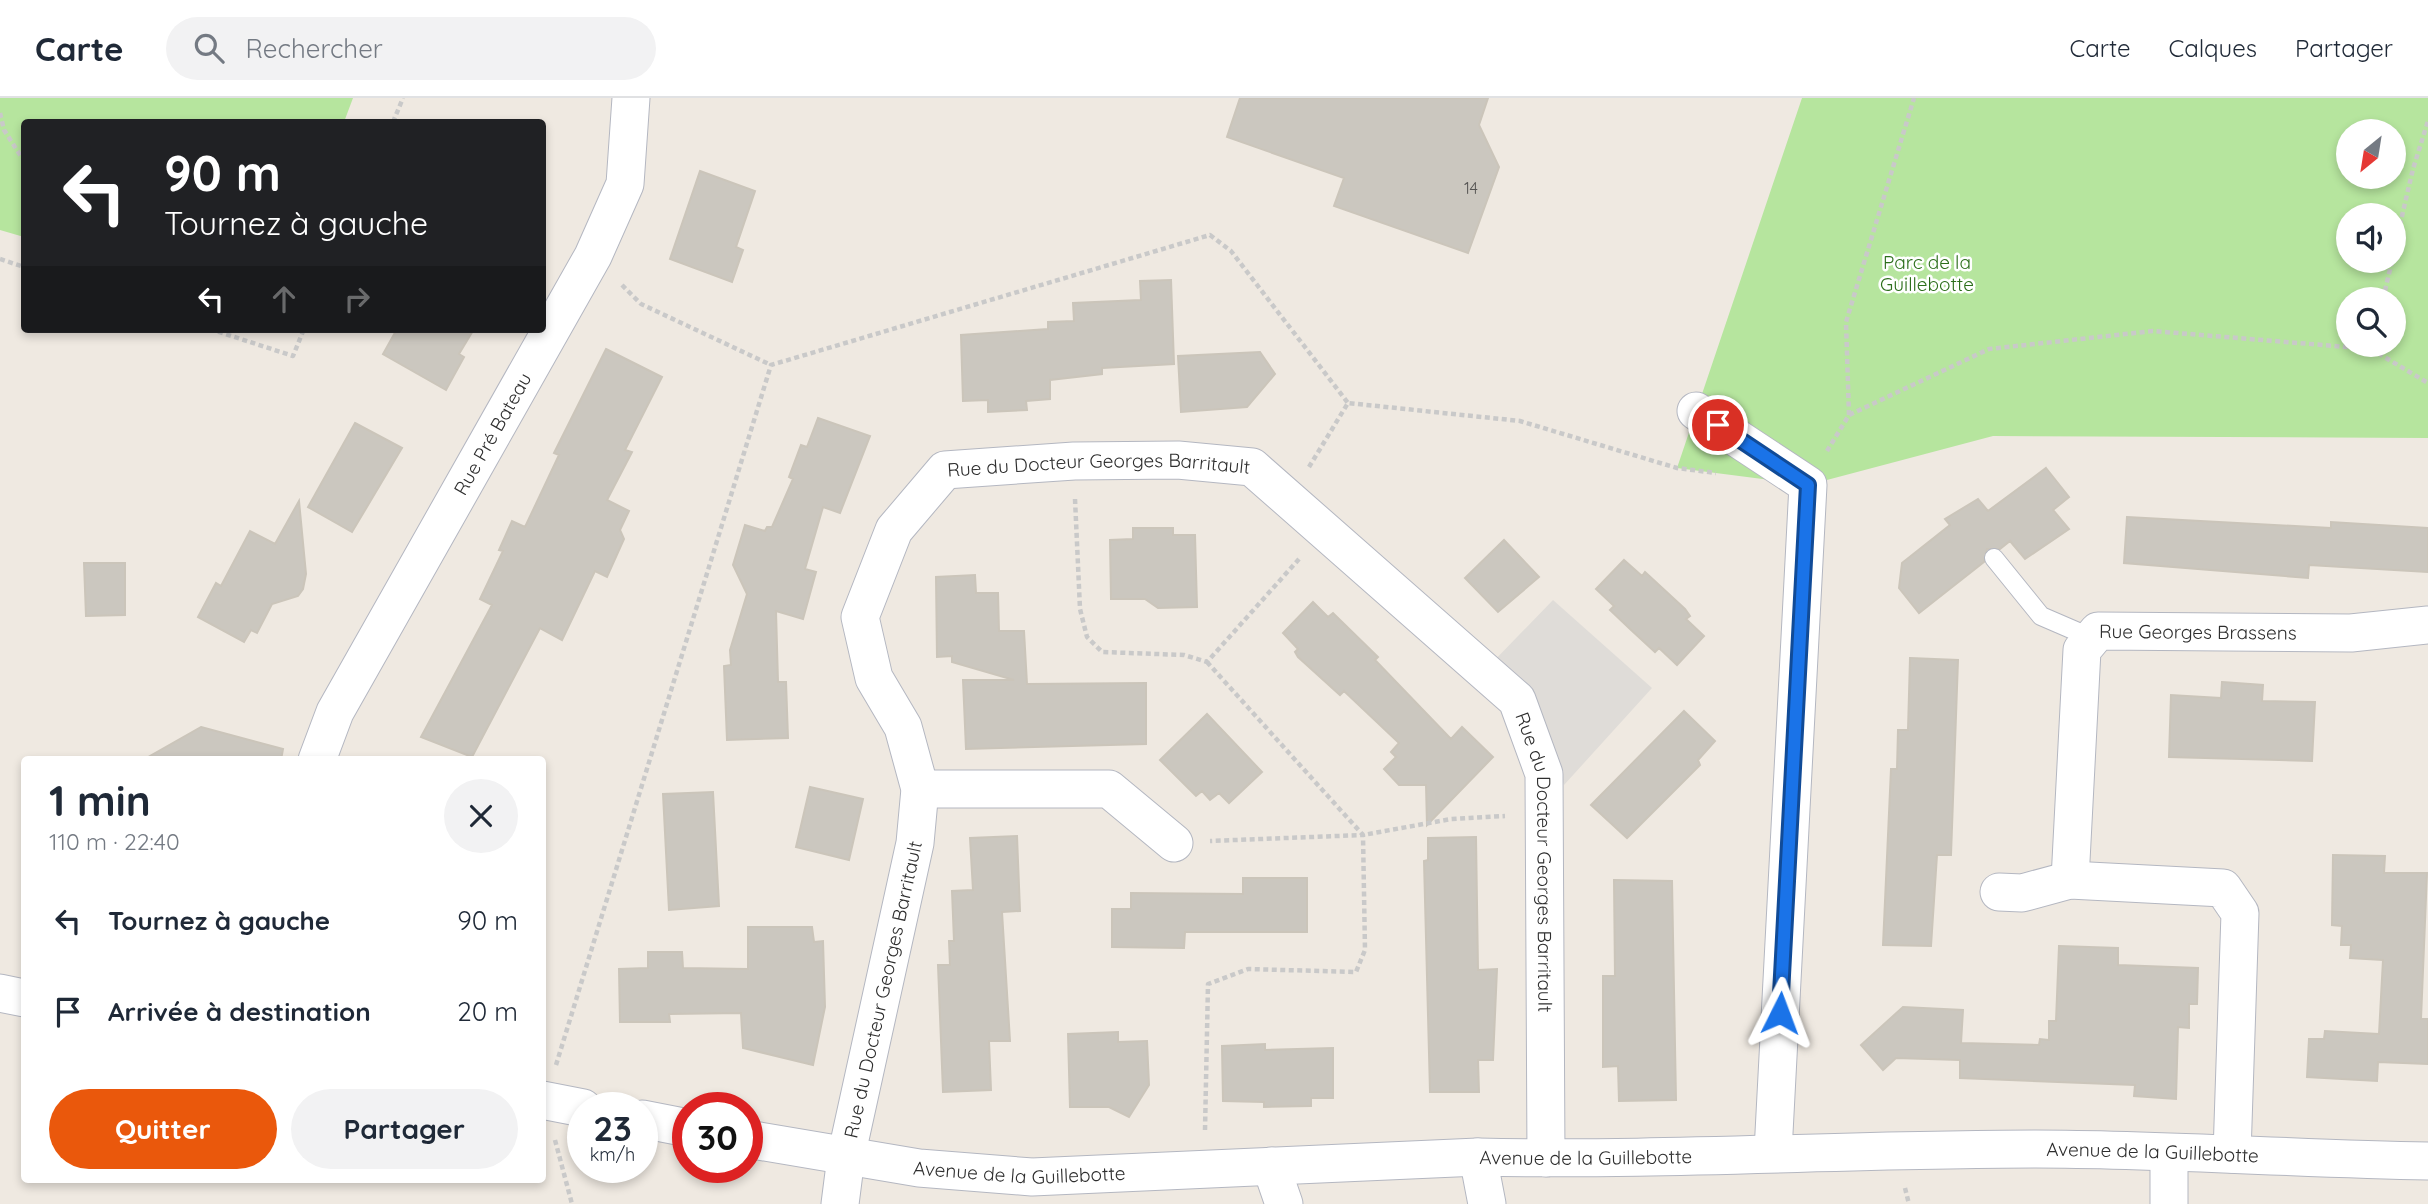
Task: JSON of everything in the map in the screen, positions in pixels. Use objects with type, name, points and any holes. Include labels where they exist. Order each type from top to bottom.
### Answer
[{"type":"street","name":"Rue Pré Bateau","points":[[318,756],[335,712],[593,256],[625,184],[631,98]]},
{"type":"street","points":[[1696,411],[1808,485],[1773,1152]]},
{"type":"street","name":"Rue du Docteur Georges Barritault","points":[[840,1204],[846,1157],[915,843],[920,789],[903,727],[874,678],[860,617],[894,530],[945,470],[1074,461],[1178,460],[1252,467],[1517,700],[1544,774],[1546,1158]]},
{"type":"street","name":"Rue Georges Brassens","points":[[2070,880],[2082,650],[2098,631],[2351,632],[2428,625]]},
{"type":"street","points":[[920,789],[1109,789],[1174,843]]},
{"type":"street","points":[[1999,892],[2022,892],[2070,880],[2223,888],[2240,913],[2232,1154]]},
{"type":"street","points":[[0,993],[21,997]]},
{"type":"street","points":[[546,1101],[567,1105]]},
{"type":"street","name":"Avenue de la Guillebotte","points":[[763,1142],[919,1168],[1032,1177],[1478,1157],[1546,1158],[1773,1152],[2039,1149],[2428,1161]]},
{"type":"street","points":[[2169,1153],[2169,1204]]},
{"type":"street","points":[[1478,1157],[1487,1204]]},
{"type":"street","points":[[1271,1166],[1284,1204]]},
{"type":"lane","points":[[1994,558],[2041,616],[2092,638]]},
{"type":"path","points":[[394,119],[403,98]]},
{"type":"path","points":[[1808,485],[1849,415],[1846,322],[1913,98]]},
{"type":"path","points":[[0,113],[4,130],[21,156]]},
{"type":"path","points":[[2405,203],[2428,121]]},
{"type":"path","points":[[593,256],[641,304],[771,365]]},
{"type":"path","points":[[0,259],[21,266]]},
{"type":"path","points":[[1849,415],[1989,348],[2153,331],[2336,344]]},
{"type":"path","points":[[222,333],[293,356],[302,333]]},
{"type":"path","points":[[2388,357],[2428,383]]},
{"type":"path","points":[[1289,500],[1348,403],[1520,421],[1677,468],[1729,475]]},
{"type":"path","points":[[1074,461],[1080,609],[1087,637],[1102,652],[1184,655],[1207,662],[1363,835],[1365,950],[1356,972],[1248,969],[1208,984],[1204,1168]]},
{"type":"path","points":[[1207,662],[1323,532]]},
{"type":"path","points":[[1174,843],[1363,835],[1451,819],[1544,813]]},
{"type":"green space","points":[[0,98],[353,98],[345,119],[21,119],[21,236],[0,230]]},
{"type":"green space","name":"Parc de la Guillebotte","points":[[1802,98],[2428,98],[2428,438],[1993,436],[1808,485],[1677,468]]},
{"type":"shaded area","points":[[1553,600],[1652,688],[1564,785],[1545,726],[1489,666]]},
{"type":"building","points":[[1240,98],[1488,98],[1479,125],[1499,167],[1468,253],[1334,206],[1344,178],[1227,137]]},
{"type":"building","points":[[700,171],[755,191],[736,247],[743,250],[732,282],[670,259]]},
{"type":"building","points":[[1171,280],[1174,364],[1102,368],[1102,374],[1050,380],[1050,399],[1026,401],[1027,410],[988,412],[988,400],[963,401],[961,335],[1048,329],[1048,322],[1074,321],[1073,303],[1141,300],[1140,281]]},
{"type":"building","points":[[395,333],[472,333],[459,354],[464,357],[446,390],[383,354]]},
{"type":"building","points":[[606,349],[662,377],[625,450],[632,452],[607,500],[629,511],[620,530],[624,539],[607,577],[595,571],[562,640],[540,628],[473,756],[469,756],[421,737],[492,605],[480,599],[503,551],[499,550],[512,521],[525,527],[559,455],[554,453]]},
{"type":"building","points":[[1260,352],[1275,374],[1247,407],[1181,412],[1178,356]]},
{"type":"building","points":[[818,418],[870,436],[840,513],[823,507],[805,569],[816,572],[803,619],[776,611],[778,682],[786,682],[788,738],[727,740],[724,666],[731,665],[730,650],[747,594],[733,565],[745,525],[765,531],[767,527],[772,527],[793,479],[789,477],[801,445],[807,447]]},
{"type":"building","points":[[355,423],[402,448],[352,532],[308,507]]},
{"type":"building","points":[[2046,468],[2069,497],[2053,510],[2069,529],[2025,559],[2010,541],[2000,549],[1987,549],[1984,562],[1919,613],[1899,588],[1902,563],[1950,525],[1945,519],[1978,499],[1988,511]]},
{"type":"building","points":[[299,501],[306,574],[303,589],[298,596],[272,604],[257,633],[251,630],[244,642],[198,617],[216,583],[221,586],[250,531],[275,544]]},
{"type":"building","points":[[2127,517],[2331,528],[2331,522],[2428,528],[2428,572],[2309,565],[2308,578],[2124,563]]},
{"type":"building","points":[[1133,528],[1173,528],[1173,535],[1195,535],[1197,607],[1158,608],[1145,599],[1111,599],[1110,540],[1133,539]]},
{"type":"building","points":[[1504,540],[1539,577],[1498,612],[1465,578]]},
{"type":"building","points":[[1624,560],[1642,576],[1645,572],[1685,609],[1690,616],[1686,619],[1704,636],[1677,665],[1659,648],[1655,652],[1630,629],[1610,610],[1614,606],[1596,589]]},
{"type":"building","points":[[84,563],[125,563],[125,615],[86,616]]},
{"type":"building","points":[[975,575],[976,593],[998,593],[999,631],[1024,631],[1027,684],[1146,683],[1146,744],[966,749],[963,680],[1014,680],[952,662],[952,656],[937,657],[936,577]]},
{"type":"building","points":[[1313,602],[1328,617],[1333,613],[1378,657],[1375,660],[1451,739],[1462,727],[1493,757],[1427,825],[1426,785],[1399,785],[1384,769],[1396,757],[1391,752],[1399,743],[1344,691],[1340,695],[1298,657],[1295,652],[1298,649],[1283,633]]},
{"type":"building","points":[[1910,658],[1958,660],[1951,855],[1937,855],[1931,946],[1883,945],[1891,769],[1897,769],[1898,730],[1908,730]]},
{"type":"building","points":[[2222,682],[2263,685],[2262,701],[2315,702],[2312,761],[2169,757],[2171,695],[2221,698]]},
{"type":"building","points":[[1684,711],[1715,741],[1698,760],[1700,765],[1627,838],[1591,805]]},
{"type":"building","points":[[1207,714],[1262,772],[1229,803],[1219,793],[1210,800],[1202,791],[1196,796],[1160,760]]},
{"type":"building","points":[[201,727],[283,749],[282,756],[150,756]]},
{"type":"building","points":[[810,787],[863,799],[849,860],[796,847]]},
{"type":"building","points":[[713,792],[719,906],[669,910],[663,794]]},
{"type":"building","points":[[1017,836],[1020,911],[1002,912],[1010,1041],[989,1041],[991,1090],[943,1092],[938,965],[950,965],[949,941],[954,941],[952,891],[973,890],[970,838]]},
{"type":"building","points":[[1476,837],[1478,970],[1497,969],[1493,1060],[1478,1060],[1479,1092],[1430,1092],[1424,861],[1428,860],[1428,838]]},
{"type":"building","points":[[2333,855],[2385,856],[2384,873],[2427,873],[2421,1019],[2428,1019],[2428,1064],[2378,1062],[2377,1081],[2307,1077],[2309,1039],[2324,1039],[2325,1031],[2379,1034],[2383,960],[2350,958],[2351,945],[2341,945],[2342,926],[2332,925]]},
{"type":"building","points":[[1243,878],[1307,878],[1307,932],[1185,932],[1184,948],[1112,947],[1112,909],[1131,909],[1131,893],[1243,894]]},
{"type":"building","points":[[1614,880],[1672,881],[1676,1100],[1619,1101],[1618,1066],[1603,1067],[1603,976],[1615,976]]},
{"type":"building","points":[[748,927],[812,927],[814,942],[823,941],[825,1007],[813,1065],[743,1048],[741,1013],[669,1014],[670,1022],[620,1022],[619,969],[648,968],[648,952],[682,952],[683,968],[748,969]]},
{"type":"building","points":[[2059,946],[2118,948],[2118,965],[2198,968],[2197,1004],[2189,1004],[2189,1028],[2178,1027],[2176,1099],[2134,1096],[2135,1085],[1960,1078],[1960,1060],[1896,1058],[1883,1070],[1861,1045],[1903,1007],[1963,1010],[1961,1043],[2039,1045],[2040,1039],[2049,1040],[2049,1021],[2056,1021]]},
{"type":"building","points":[[1118,1032],[1118,1042],[1147,1041],[1149,1085],[1129,1117],[1109,1107],[1070,1107],[1068,1034]]},
{"type":"building","points":[[1265,1044],[1265,1050],[1333,1048],[1333,1098],[1311,1098],[1311,1106],[1264,1107],[1264,1102],[1223,1101],[1222,1046]]},
{"type":"route","points":[[1718,425],[1808,485],[1780,1013]]}]
